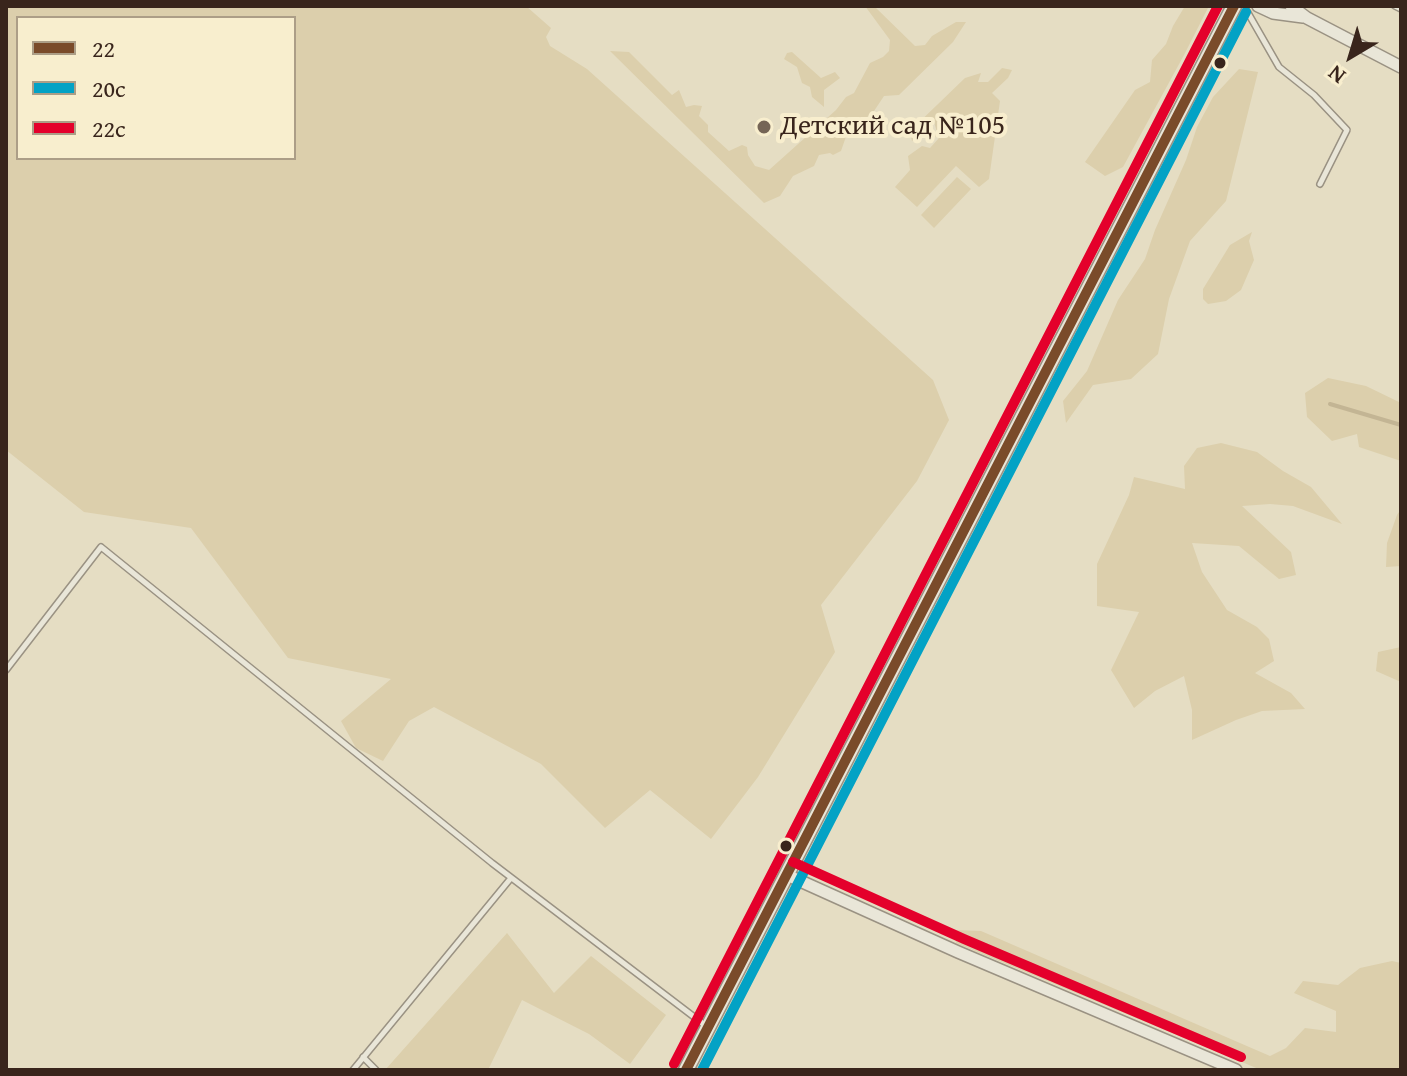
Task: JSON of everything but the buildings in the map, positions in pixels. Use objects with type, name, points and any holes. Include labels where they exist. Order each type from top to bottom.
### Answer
[{"type":"street","points":[[686,1070],[1234,6]]},
{"type":"street","points":[[1258,6],[1273,13],[1307,18]]},
{"type":"street","points":[[1291,6],[1307,18],[1401,67]]},
{"type":"street","points":[[787,875],[958,952],[1236,1070]]},
{"type":"lane","points":[[1244,6],[1279,67],[1314,95],[1347,130],[1320,184]]},
{"type":"lane","points":[[1395,6],[1401,9]]},
{"type":"lane","points":[[6,670],[101,547],[511,878],[708,1028]]},
{"type":"lane","points":[[353,1070],[511,878]]},
{"type":"lane","points":[[363,1057],[376,1070]]},
{"type":"shaded area","points":[[6,6],[526,6],[551,28],[546,37],[550,46],[587,69],[933,380],[949,420],[917,481],[821,605],[835,652],[758,777],[711,839],[650,790],[605,828],[541,764],[434,707],[409,721],[383,761],[356,748],[341,721],[391,679],[288,658],[191,528],[84,512],[6,450]]},
{"type":"shaded area","points":[[865,6],[874,6],[915,46],[925,45],[932,36],[956,22],[966,22],[953,42],[899,95],[884,96],[872,114],[849,128],[841,151],[833,155],[819,155],[814,166],[793,176],[780,196],[764,203],[610,51],[629,52],[672,95],[679,90],[686,107],[702,106],[699,116],[708,125],[708,132],[729,151],[742,145],[747,147],[755,166],[769,170],[836,110],[846,97],[854,93],[870,63],[889,51],[890,40]]},
{"type":"shaded area","points":[[1185,6],[1209,6],[1123,167],[1105,176],[1085,162],[1135,90],[1150,82],[1152,60],[1166,44]]},
{"type":"shaded area","points":[[792,52],[821,78],[835,72],[840,78],[824,90],[824,107],[812,97],[810,87],[802,83],[797,67],[784,59],[787,53]]},
{"type":"shaded area","points":[[1002,68],[1012,70],[992,93],[1000,101],[989,179],[979,187],[956,166],[917,207],[895,187],[910,170],[908,156],[922,146],[930,148],[939,138],[934,136],[937,132],[934,122],[930,122],[912,141],[910,131],[965,78],[981,73],[978,82],[988,82]]},
{"type":"shaded area","points":[[1239,69],[1258,72],[1226,201],[1190,241],[1169,299],[1158,354],[1131,379],[1093,385],[1066,423],[1063,401],[1087,371],[1118,300],[1145,259],[1197,127],[1213,97]]},
{"type":"shaded area","points":[[957,177],[971,189],[934,228],[921,215]]},
{"type":"shaded area","points":[[1252,232],[1249,241],[1254,260],[1241,290],[1226,301],[1208,304],[1203,299],[1203,289],[1230,245]]},
{"type":"shaded area","points":[[1328,378],[1366,386],[1401,403],[1401,461],[1359,447],[1357,434],[1332,441],[1307,417],[1305,393]]},
{"type":"shaded area","points":[[1221,443],[1257,452],[1311,487],[1342,524],[1293,506],[1242,506],[1291,552],[1296,575],[1279,579],[1239,546],[1192,543],[1202,572],[1227,610],[1257,627],[1269,639],[1274,661],[1255,673],[1291,693],[1305,709],[1262,711],[1192,740],[1192,710],[1184,676],[1155,691],[1134,708],[1111,670],[1139,612],[1097,606],[1097,564],[1129,495],[1134,477],[1185,489],[1184,466],[1197,448]]},
{"type":"shaded area","points":[[1401,509],[1401,566],[1386,567],[1387,543]]},
{"type":"shaded area","points":[[1401,647],[1401,682],[1376,671],[1378,652]]},
{"type":"shaded area","points":[[955,930],[981,931],[1270,1056],[1286,1048],[1305,1028],[1336,1032],[1336,1011],[1294,993],[1303,981],[1338,985],[1360,968],[1392,961],[1401,963],[1401,1070],[1261,1070],[956,943]]},
{"type":"shaded area","points":[[507,933],[554,993],[591,956],[666,1015],[630,1064],[589,1034],[522,1000],[488,1070],[385,1070]]},
{"type":"waterway","points":[[1330,404],[1401,425]]},
{"type":"transit line","name":"22c","points":[[674,1064],[1218,6]]},
{"type":"transit line","name":"22","points":[[686,1070],[1234,6]]},
{"type":"transit line","name":"20с","points":[[702,1070],[1246,12]]},
{"type":"transit line","name":"22c","points":[[793,862],[1241,1057]]},
{"type":"place","name":"Детский сад №105","points":[[764,127]]}]
